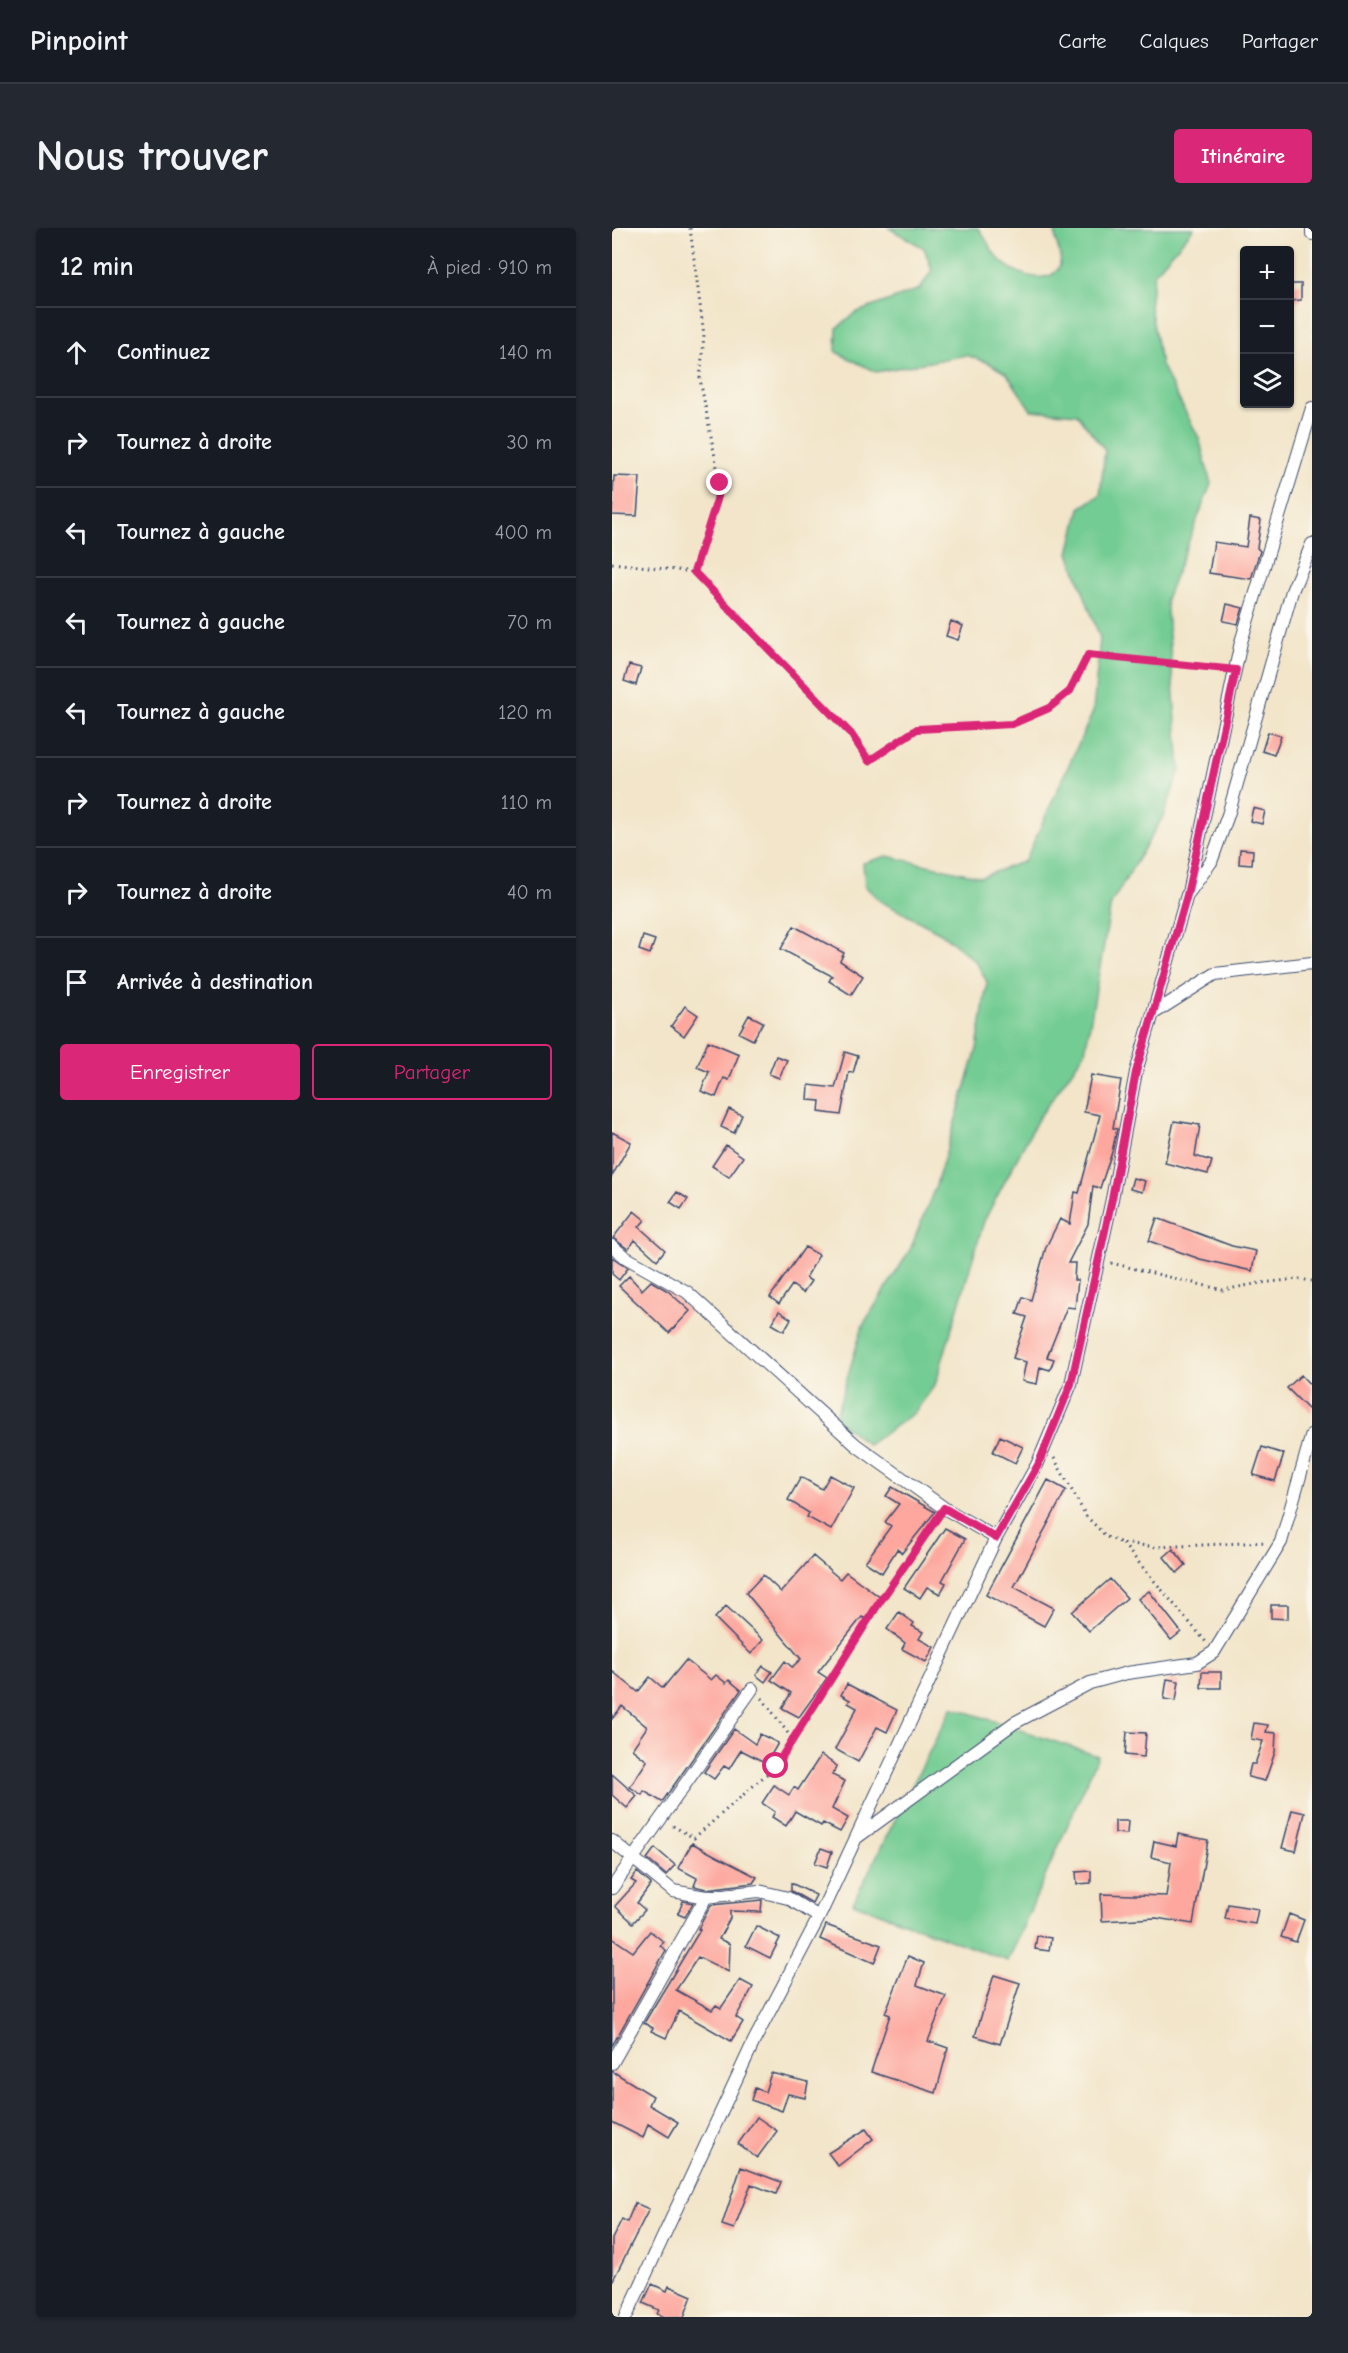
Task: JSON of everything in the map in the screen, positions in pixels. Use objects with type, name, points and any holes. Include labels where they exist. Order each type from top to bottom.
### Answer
[{"type":"street","points":[[1311,228],[1312,234]]},
{"type":"street","points":[[626,2317],[754,2041],[819,1917],[996,1538],[1038,1465],[1071,1384],[1099,1260],[1136,1072],[1187,895],[1242,642],[1312,408]]},
{"type":"street","points":[[1187,895],[1211,862],[1228,815],[1292,591],[1312,544]]},
{"type":"street","points":[[1154,1012],[1215,974],[1312,963]]},
{"type":"street","points":[[612,1246],[625,1257],[687,1292],[856,1445],[944,1508],[996,1538]]},
{"type":"street","points":[[855,1839],[1014,1723],[1090,1683],[1127,1673],[1197,1664],[1214,1652],[1281,1542],[1312,1434]]},
{"type":"street","points":[[612,1887],[752,1689]]},
{"type":"street","points":[[612,1841],[632,1860],[673,1891],[706,1897],[759,1891],[788,1898],[819,1917]]},
{"type":"street","points":[[612,2063],[706,1897]]},
{"type":"path","points":[[690,228],[704,335],[700,379],[720,483],[717,500],[694,572]]},
{"type":"path","points":[[612,563],[694,572],[851,734],[869,761],[917,729],[1012,724],[1049,708],[1070,691],[1088,655],[1236,670]]},
{"type":"path","points":[[1099,1260],[1223,1290],[1299,1279],[1312,1281]]},
{"type":"path","points":[[1046,1445],[1086,1516],[1107,1537],[1122,1543],[1157,1547],[1281,1542]]},
{"type":"path","points":[[661,1819],[694,1838],[776,1766],[877,1606],[944,1508]]},
{"type":"path","points":[[1122,1543],[1214,1652]]},
{"type":"path","points":[[752,1689],[758,1692],[793,1740]]},
{"type":"green space","points":[[889,228],[978,228],[993,252],[1004,264],[1028,276],[1045,277],[1058,269],[1060,264],[1056,228],[1194,228],[1154,274],[1150,307],[1161,365],[1199,438],[1211,484],[1166,599],[1180,769],[1164,815],[1111,904],[1085,1052],[1038,1119],[984,1221],[935,1385],[914,1413],[868,1445],[835,1418],[863,1325],[910,1250],[936,1185],[977,1049],[987,982],[976,962],[941,933],[880,901],[865,886],[863,863],[887,856],[981,877],[1025,861],[1093,712],[1100,638],[1069,553],[1080,508],[1100,495],[1105,450],[1077,414],[1031,410],[1007,374],[989,363],[966,355],[876,372],[836,352],[837,328],[855,313],[920,289],[932,270],[924,248]]},
{"type":"green space","points":[[952,1707],[1098,1756],[1008,1961],[853,1903]]},
{"type":"building","points":[[1294,284],[1301,284],[1301,300],[1294,301]]},
{"type":"building","points":[[614,476],[640,477],[637,516],[612,515]]},
{"type":"building","points":[[1250,518],[1261,520],[1257,548],[1260,551],[1251,579],[1209,573],[1214,542],[1246,547]]},
{"type":"building","points":[[1227,604],[1243,608],[1238,624],[1223,621]]},
{"type":"building","points":[[951,621],[963,626],[958,640],[946,636]]},
{"type":"building","points":[[629,665],[641,668],[636,685],[624,681]]},
{"type":"building","points":[[1268,732],[1281,736],[1274,755],[1262,751]]},
{"type":"building","points":[[1253,808],[1265,811],[1262,824],[1250,821]]},
{"type":"building","points":[[1240,849],[1253,850],[1252,865],[1239,864]]},
{"type":"building","points":[[794,926],[844,953],[840,961],[863,976],[851,995],[829,981],[832,976],[781,949]]},
{"type":"building","points":[[643,936],[655,940],[650,954],[639,950]]},
{"type":"building","points":[[685,1006],[698,1015],[684,1036],[671,1026]]},
{"type":"building","points":[[749,1015],[763,1022],[753,1040],[739,1033]]},
{"type":"building","points":[[708,1041],[739,1054],[729,1080],[724,1078],[716,1097],[701,1091],[709,1072],[697,1067]]},
{"type":"building","points":[[845,1052],[858,1056],[853,1073],[849,1072],[841,1115],[819,1112],[820,1101],[808,1100],[809,1085],[835,1088]]},
{"type":"building","points":[[776,1056],[787,1060],[779,1078],[769,1074]]},
{"type":"building","points":[[1091,1075],[1121,1080],[1113,1128],[1117,1129],[1112,1152],[1100,1188],[1093,1186],[1088,1224],[1068,1263],[1075,1263],[1074,1280],[1078,1280],[1075,1308],[1067,1307],[1047,1357],[1054,1359],[1050,1370],[1040,1367],[1037,1384],[1022,1381],[1026,1362],[1013,1358],[1027,1317],[1017,1314],[1023,1297],[1031,1300],[1046,1247],[1060,1219],[1070,1224],[1075,1192],[1079,1193],[1100,1115],[1084,1112]]},
{"type":"building","points":[[729,1109],[742,1115],[734,1133],[721,1127]]},
{"type":"building","points":[[1174,1121],[1200,1125],[1195,1156],[1212,1161],[1208,1174],[1165,1163]]},
{"type":"building","points":[[612,1132],[631,1142],[612,1176]]},
{"type":"building","points":[[726,1145],[743,1157],[729,1177],[712,1166]]},
{"type":"building","points":[[1133,1178],[1145,1181],[1142,1192],[1130,1189]]},
{"type":"building","points":[[677,1192],[688,1199],[681,1209],[670,1202]]},
{"type":"building","points":[[634,1211],[645,1220],[639,1227],[665,1250],[657,1260],[635,1240],[628,1249],[613,1238]]},
{"type":"building","points":[[1157,1218],[1232,1246],[1256,1251],[1252,1271],[1200,1259],[1149,1241]]},
{"type":"building","points":[[805,1247],[819,1255],[806,1278],[811,1281],[803,1293],[792,1285],[779,1304],[770,1297]]},
{"type":"building","points":[[612,1257],[628,1268],[619,1280],[612,1274]]},
{"type":"building","points":[[629,1276],[642,1290],[651,1281],[668,1291],[690,1311],[669,1333],[619,1286]]},
{"type":"building","points":[[779,1311],[791,1319],[784,1331],[772,1324]]},
{"type":"building","points":[[1301,1375],[1312,1387],[1312,1413],[1287,1388]]},
{"type":"building","points":[[1000,1436],[1023,1447],[1015,1463],[993,1452]]},
{"type":"building","points":[[1262,1447],[1284,1454],[1275,1481],[1253,1475]]},
{"type":"building","points":[[830,1475],[854,1488],[831,1530],[807,1517],[809,1513],[788,1500],[801,1477],[822,1489]]},
{"type":"building","points":[[1048,1480],[1066,1490],[1014,1587],[1054,1608],[1044,1626],[986,1595]]},
{"type":"building","points":[[892,1487],[935,1512],[902,1553],[897,1549],[882,1573],[865,1562],[891,1526],[885,1522],[899,1504],[886,1496]]},
{"type":"building","points":[[945,1528],[965,1539],[942,1581],[946,1583],[940,1594],[927,1587],[920,1598],[904,1588]]},
{"type":"building","points":[[1173,1549],[1186,1565],[1177,1573],[1164,1557]]},
{"type":"building","points":[[813,1556],[840,1579],[846,1572],[881,1598],[866,1619],[862,1617],[818,1672],[827,1678],[799,1717],[782,1708],[791,1693],[771,1680],[785,1661],[792,1667],[801,1659],[746,1593],[763,1575],[781,1592]]},
{"type":"building","points":[[1110,1579],[1127,1598],[1089,1631],[1072,1612]]},
{"type":"building","points":[[1149,1591],[1181,1632],[1171,1640],[1138,1599]]},
{"type":"building","points":[[1271,1605],[1288,1605],[1288,1619],[1271,1618]]},
{"type":"building","points":[[726,1606],[763,1640],[751,1654],[715,1618]]},
{"type":"building","points":[[899,1612],[914,1623],[912,1626],[923,1632],[919,1639],[934,1647],[926,1662],[902,1649],[905,1643],[887,1629]]},
{"type":"building","points":[[686,1660],[711,1680],[716,1675],[726,1683],[729,1680],[741,1690],[662,1802],[644,1791],[642,1795],[630,1787],[647,1761],[632,1749],[647,1727],[622,1706],[612,1719],[612,1671],[638,1692],[650,1677],[663,1688]]},
{"type":"building","points":[[763,1666],[772,1672],[765,1682],[756,1675]]},
{"type":"building","points":[[1202,1672],[1221,1672],[1221,1688],[1201,1688]]},
{"type":"building","points":[[1167,1679],[1179,1681],[1176,1701],[1164,1699]]},
{"type":"building","points":[[847,1684],[897,1710],[887,1732],[877,1727],[858,1762],[835,1749],[857,1708],[841,1695]]},
{"type":"building","points":[[1254,1723],[1268,1725],[1266,1732],[1276,1733],[1275,1752],[1265,1781],[1248,1777],[1251,1764],[1255,1764],[1263,1741],[1251,1739]]},
{"type":"building","points":[[734,1729],[755,1744],[760,1734],[778,1743],[771,1755],[782,1762],[778,1769],[741,1750],[729,1769],[724,1766],[714,1779],[704,1772]]},
{"type":"building","points":[[1127,1732],[1146,1733],[1144,1757],[1125,1755]]},
{"type":"building","points":[[821,1755],[837,1766],[832,1775],[845,1781],[832,1809],[848,1818],[840,1832],[823,1823],[821,1826],[795,1811],[786,1826],[772,1817],[775,1812],[762,1803],[774,1785],[789,1795],[794,1787],[798,1790]]},
{"type":"building","points":[[612,1774],[637,1796],[627,1808],[612,1795]]},
{"type":"building","points":[[1292,1810],[1305,1813],[1296,1851],[1282,1848]]},
{"type":"building","points":[[1115,1821],[1128,1821],[1127,1834],[1115,1833]]},
{"type":"building","points":[[1178,1834],[1208,1840],[1193,1924],[1156,1918],[1102,1921],[1101,1894],[1166,1896],[1171,1862],[1151,1857],[1154,1841],[1176,1846]]},
{"type":"building","points":[[692,1843],[757,1877],[753,1883],[706,1889],[694,1886],[697,1878],[678,1868]]},
{"type":"building","points":[[655,1848],[675,1865],[666,1875],[647,1859]]},
{"type":"building","points":[[821,1848],[832,1852],[827,1867],[815,1863]]},
{"type":"building","points":[[1091,1871],[1091,1883],[1077,1884],[1076,1872]]},
{"type":"building","points":[[637,1872],[651,1884],[637,1903],[645,1910],[633,1923],[615,1906],[636,1883],[631,1880]]},
{"type":"building","points":[[791,1883],[816,1895],[812,1903],[791,1891]]},
{"type":"building","points":[[762,1900],[761,1912],[730,1911],[730,1918],[719,1939],[730,1944],[729,1972],[698,1957],[676,1990],[712,2010],[716,2005],[721,2008],[740,1980],[753,1987],[736,2017],[743,2022],[731,2041],[679,2011],[666,2038],[651,2031],[653,2028],[644,2023],[700,1930],[698,1929],[711,1905]]},
{"type":"building","points":[[683,1901],[693,1903],[685,1917],[678,1914]]},
{"type":"building","points":[[1228,1904],[1258,1909],[1255,1924],[1225,1919]]},
{"type":"building","points":[[1289,1914],[1304,1920],[1296,1942],[1281,1937]]},
{"type":"building","points":[[826,1925],[881,1945],[874,1963],[820,1939]]},
{"type":"building","points":[[756,1926],[780,1938],[770,1958],[746,1946]]},
{"type":"building","points":[[650,1931],[664,1942],[660,1946],[666,1950],[612,2046],[612,1938],[633,1952]]},
{"type":"building","points":[[1037,1936],[1051,1938],[1049,1951],[1035,1949]]},
{"type":"building","points":[[908,1956],[924,1963],[917,1985],[946,1996],[928,2041],[948,2048],[936,2093],[871,2072],[890,2015],[885,2013]]},
{"type":"building","points":[[994,1975],[1020,1983],[1000,2044],[975,2036]]},
{"type":"building","points":[[612,2071],[653,2096],[649,2105],[678,2122],[669,2137],[648,2124],[643,2138],[612,2122]]},
{"type":"building","points":[[771,2073],[808,2082],[805,2098],[788,2094],[782,2111],[751,2100],[755,2088],[765,2092]]},
{"type":"building","points":[[757,2117],[777,2131],[757,2158],[738,2144]]},
{"type":"building","points":[[866,2129],[873,2139],[838,2166],[828,2153]]},
{"type":"building","points":[[741,2167],[781,2182],[776,2194],[751,2184],[734,2229],[722,2225]]},
{"type":"building","points":[[635,2203],[649,2209],[612,2282],[612,2239],[622,2219],[627,2222]]},
{"type":"building","points":[[652,2284],[667,2291],[669,2286],[692,2296],[684,2317],[665,2317],[657,2314],[659,2310],[643,2303]]},
{"type":"route","points":[[720,483],[717,500],[694,572],[851,734],[869,761],[917,729],[1012,724],[1049,708],[1070,691],[1088,655],[1236,670],[1187,895],[1136,1072],[1112,1199],[1071,1384],[1038,1465],[996,1538],[944,1508],[877,1606],[776,1766]]}]
